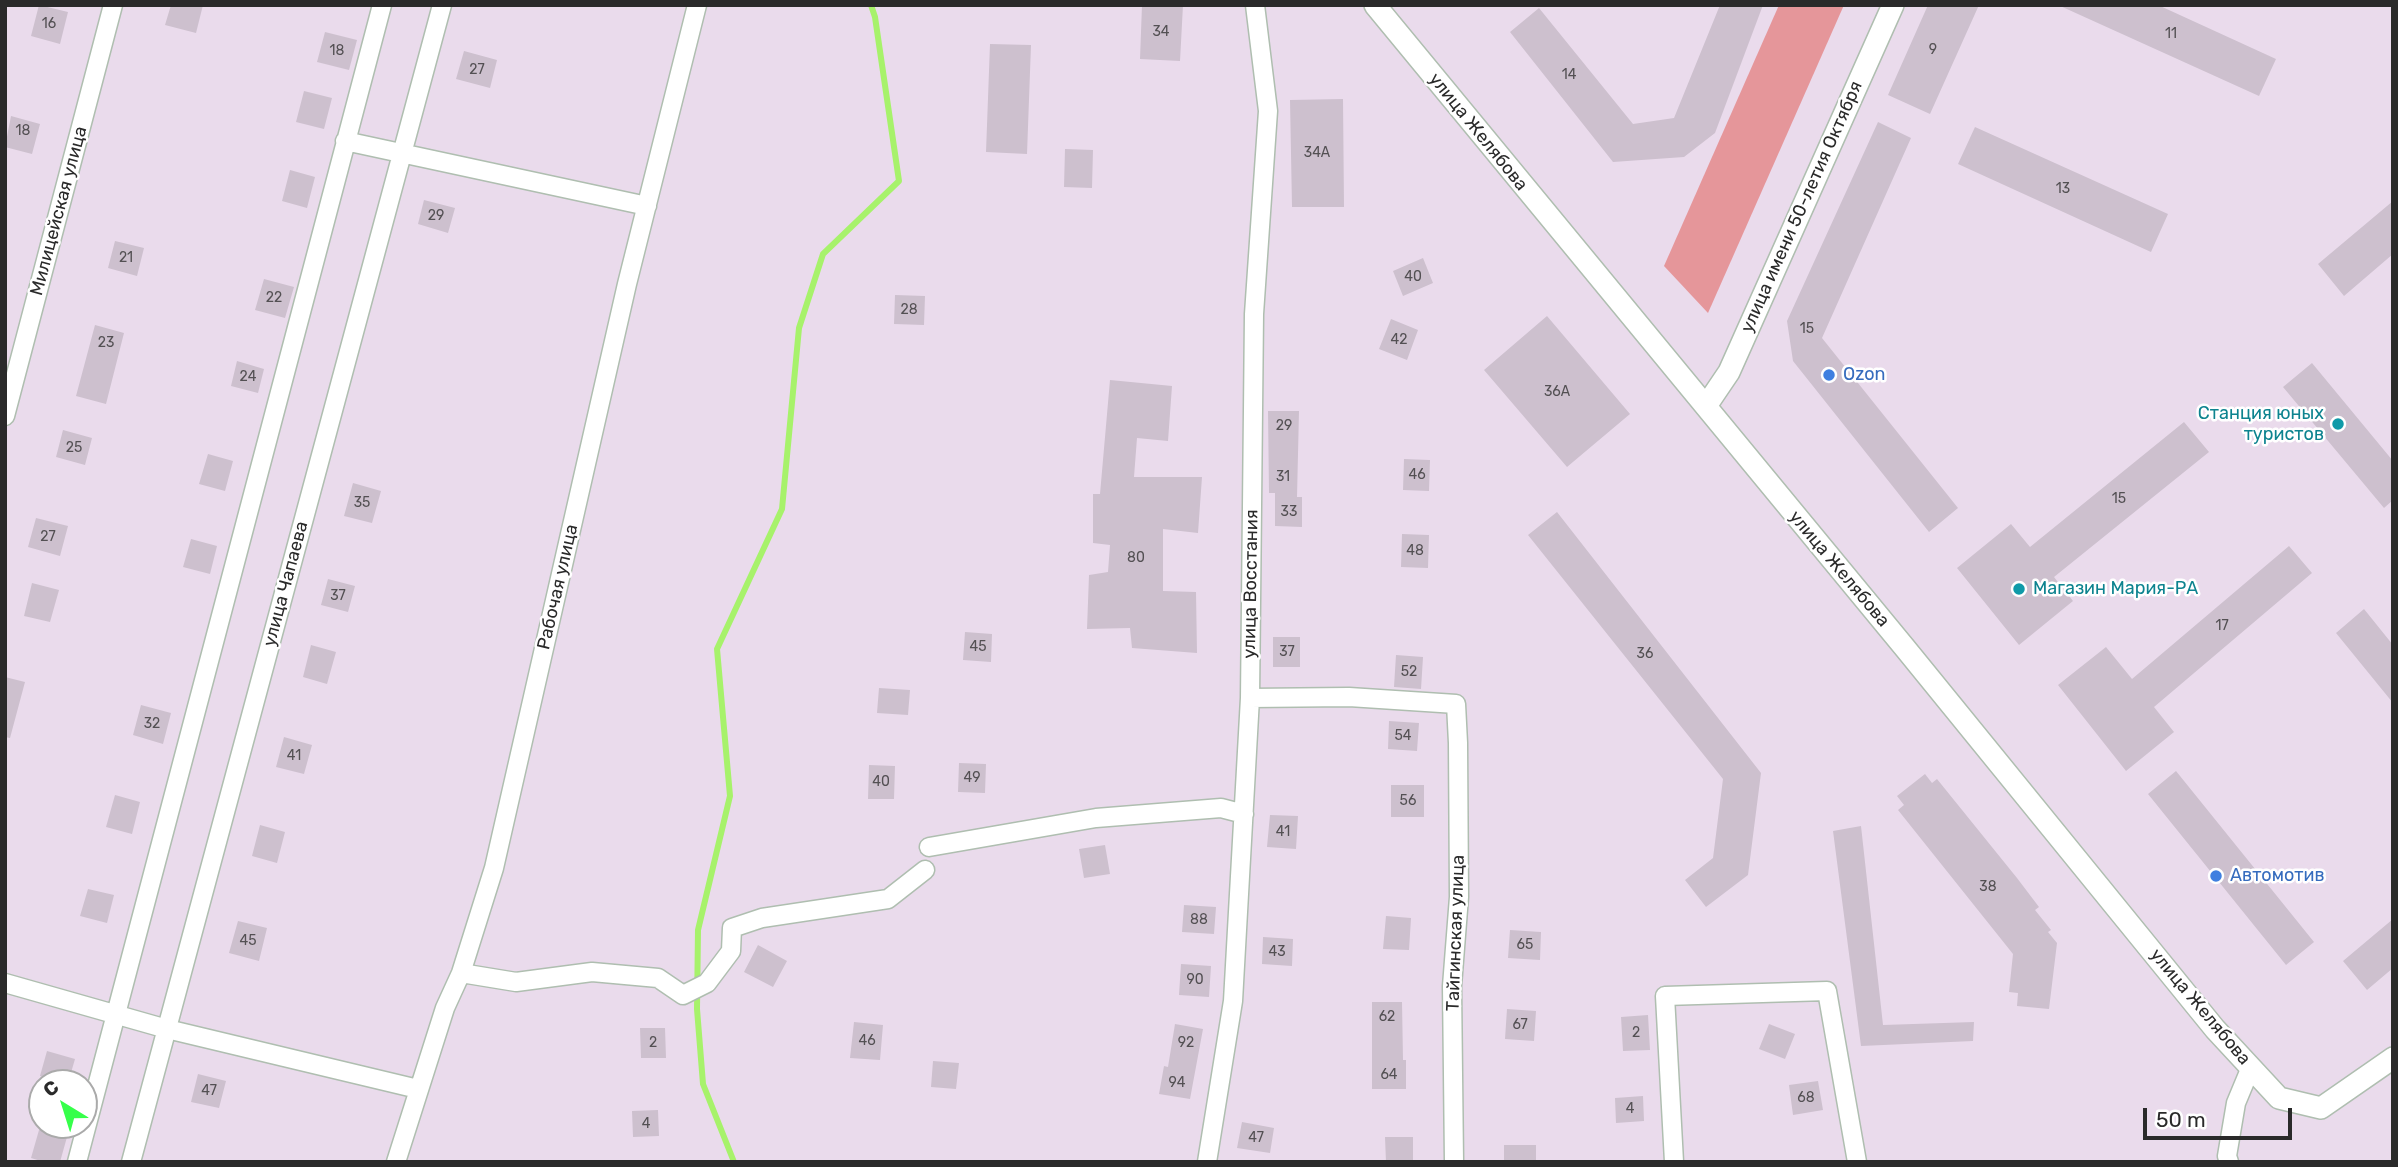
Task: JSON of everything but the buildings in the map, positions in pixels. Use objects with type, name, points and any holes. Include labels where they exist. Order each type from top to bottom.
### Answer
[{"type":"street","name":"Милицейская улица","points":[[5,416],[113,5]]},
{"type":"street","points":[[77,1162],[382,5]]},
{"type":"street","name":"улица Чапаева","points":[[131,1162],[442,5]]},
{"type":"street","name":"Рабочая улица","points":[[396,1162],[445,1008],[461,973],[494,868],[647,206],[697,5]]},
{"type":"street","name":"улица Восстания","points":[[1208,1162],[1233,1001],[1250,698],[1254,314],[1268,111],[1255,5]]},
{"type":"street","name":"улица Желябова","points":[[1375,5],[2215,1029],[2279,1098],[2321,1108],[2393,1058]]},
{"type":"street","name":"улица имени 50-летия Октября","points":[[1706,406],[1729,372],[1893,5]]},
{"type":"street","points":[[345,141],[647,206]]},
{"type":"street","name":"Тайгинская улица","points":[[1250,698],[1349,697],[1456,704],[1459,897],[1452,986],[1454,1162]]},
{"type":"street","points":[[929,847],[1096,818],[1221,808],[1244,814]]},
{"type":"street","points":[[461,973],[516,982],[592,972],[658,978],[682,995],[707,983],[731,951],[732,928],[762,918],[888,899],[925,870]]},
{"type":"street","points":[[5,983],[167,1029],[418,1089]]},
{"type":"street","points":[[1674,1162],[1665,996],[1827,991],[1857,1162]]},
{"type":"street","points":[[2229,1162],[2227,1156],[2236,1103],[2251,1068]]},
{"type":"shaded area","points":[[1779,5],[1844,5],[1708,313],[1664,266]]},
{"type":"waterway","points":[[734,1162],[703,1084],[697,1009],[698,930],[730,796],[717,649],[782,509],[799,328],[823,254],[899,181],[871,5]]},
{"type":"place","name":"Ozon","points":[[1829,375]]},
{"type":"place","name":"Станция юных туристов","points":[[2338,424]]},
{"type":"place","name":"Магазин Мария-РА","points":[[2019,589]]},
{"type":"place","name":"Автомотив","points":[[2216,876]]}]
